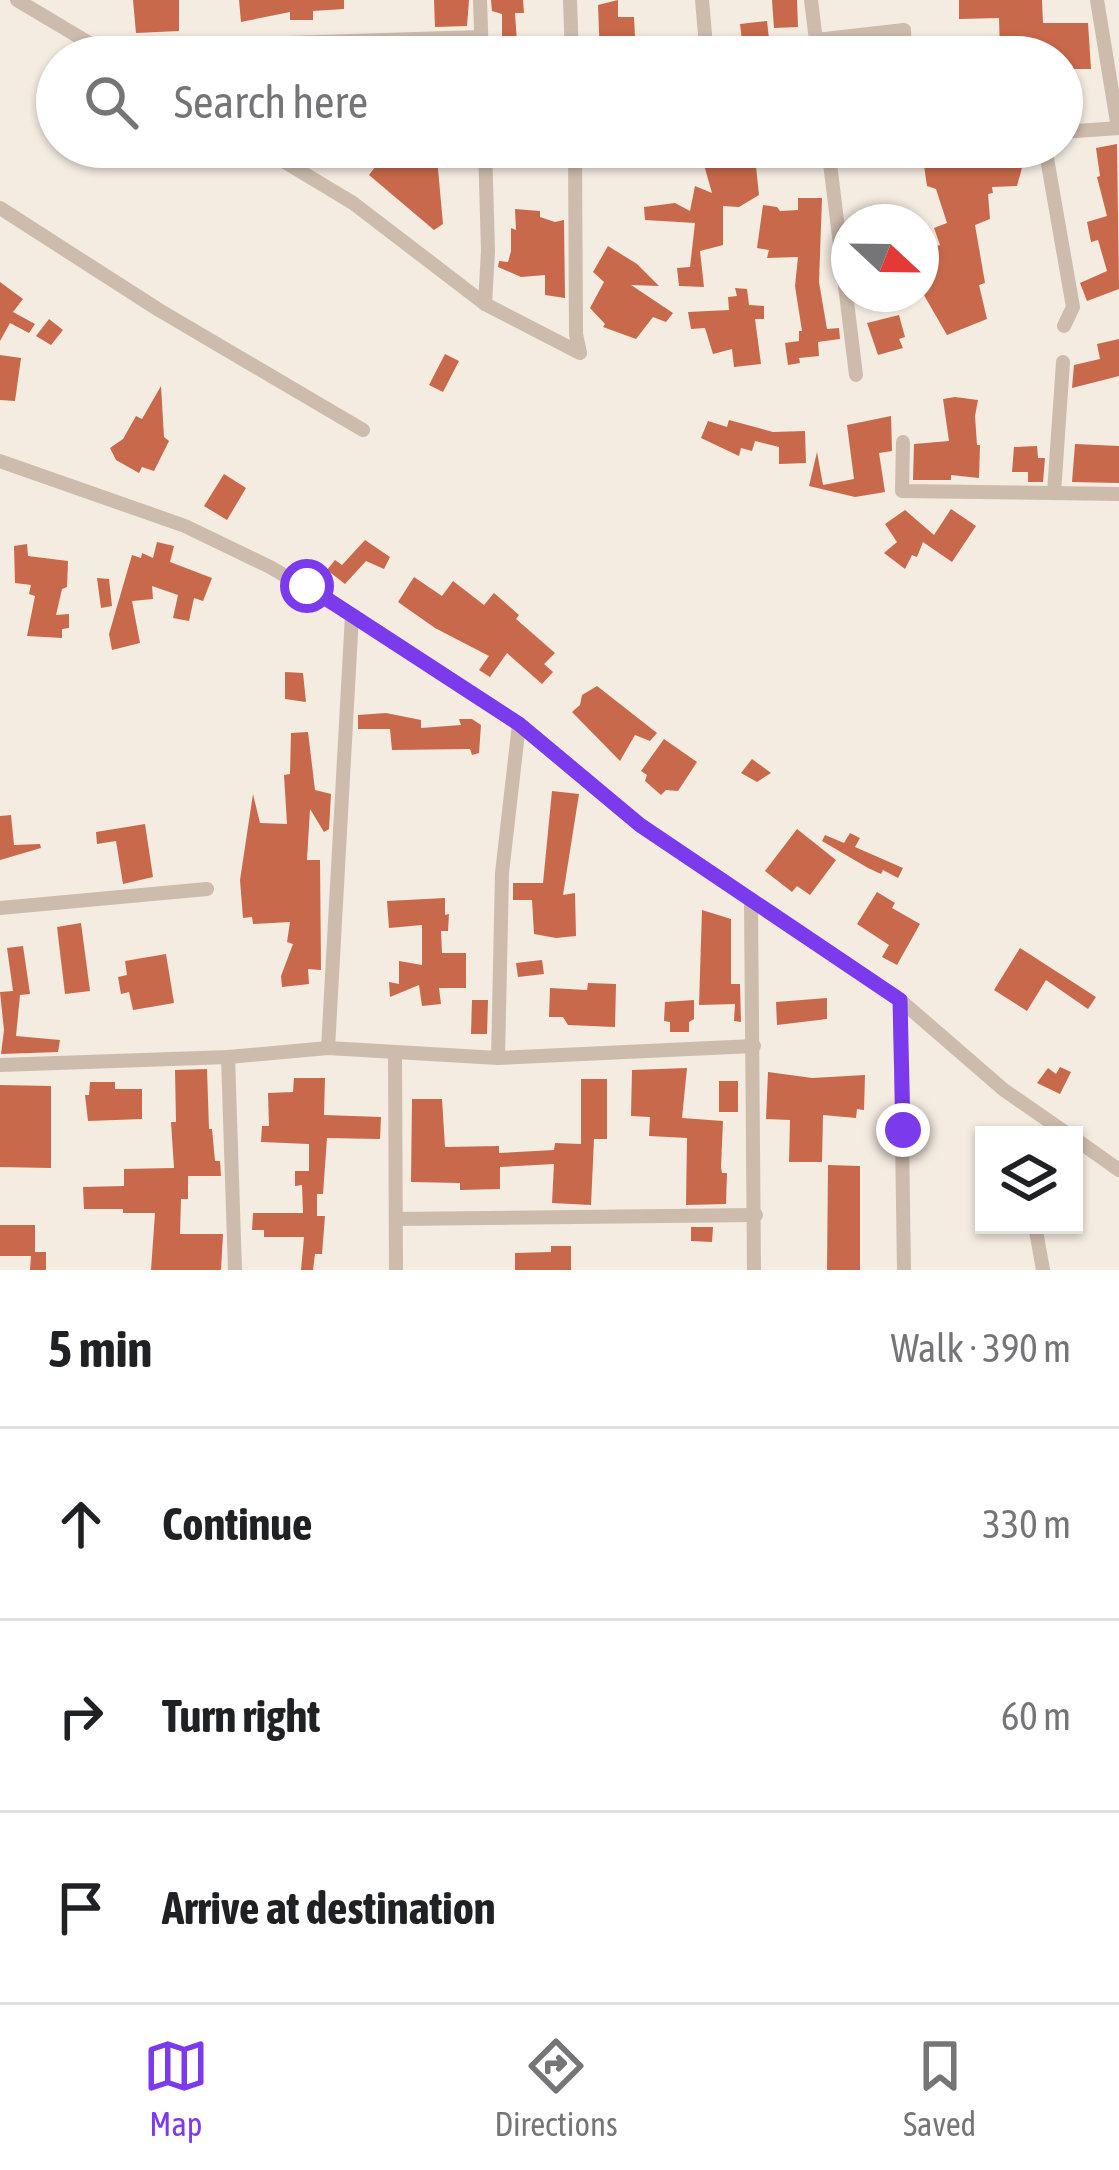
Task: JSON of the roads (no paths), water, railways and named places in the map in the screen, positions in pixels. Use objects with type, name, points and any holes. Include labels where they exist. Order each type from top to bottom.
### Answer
[{"type":"street","points":[[17,0],[77,36]]},
{"type":"street","points":[[479,0],[481,36]]},
{"type":"street","points":[[570,0],[571,36]]},
{"type":"street","points":[[702,0],[705,36]]},
{"type":"street","points":[[811,0],[816,36]]},
{"type":"street","points":[[1083,131],[1119,128],[1097,0]]},
{"type":"street","points":[[851,36],[904,30],[904,36]]},
{"type":"street","points":[[295,168],[353,203],[485,304],[580,353],[575,334],[575,168]]},
{"type":"street","points":[[485,304],[486,168]]},
{"type":"street","points":[[831,168],[856,375]]},
{"type":"street","points":[[1049,168],[1073,307],[1064,326]]},
{"type":"street","points":[[0,208],[159,310],[363,430]]},
{"type":"street","points":[[1054,493],[1063,362]]},
{"type":"street","points":[[903,442],[902,491],[1119,494]]},
{"type":"street","points":[[0,461],[185,526],[270,567],[352,615],[519,724],[640,825],[900,1000],[1049,1126]]},
{"type":"street","points":[[328,1048],[352,615]]},
{"type":"street","points":[[498,1058],[502,873],[519,724]]},
{"type":"street","points":[[0,908],[208,889]]},
{"type":"street","points":[[751,902],[754,1270]]},
{"type":"street","points":[[900,1000],[904,1270]]},
{"type":"street","points":[[0,1065],[228,1057],[328,1048],[498,1058],[754,1046]]},
{"type":"street","points":[[395,1052],[396,1270]]},
{"type":"street","points":[[228,1057],[235,1270]]},
{"type":"street","points":[[1083,1145],[1119,1170]]},
{"type":"street","points":[[396,1219],[756,1215]]},
{"type":"street","points":[[1037,1234],[1043,1270]]}]
